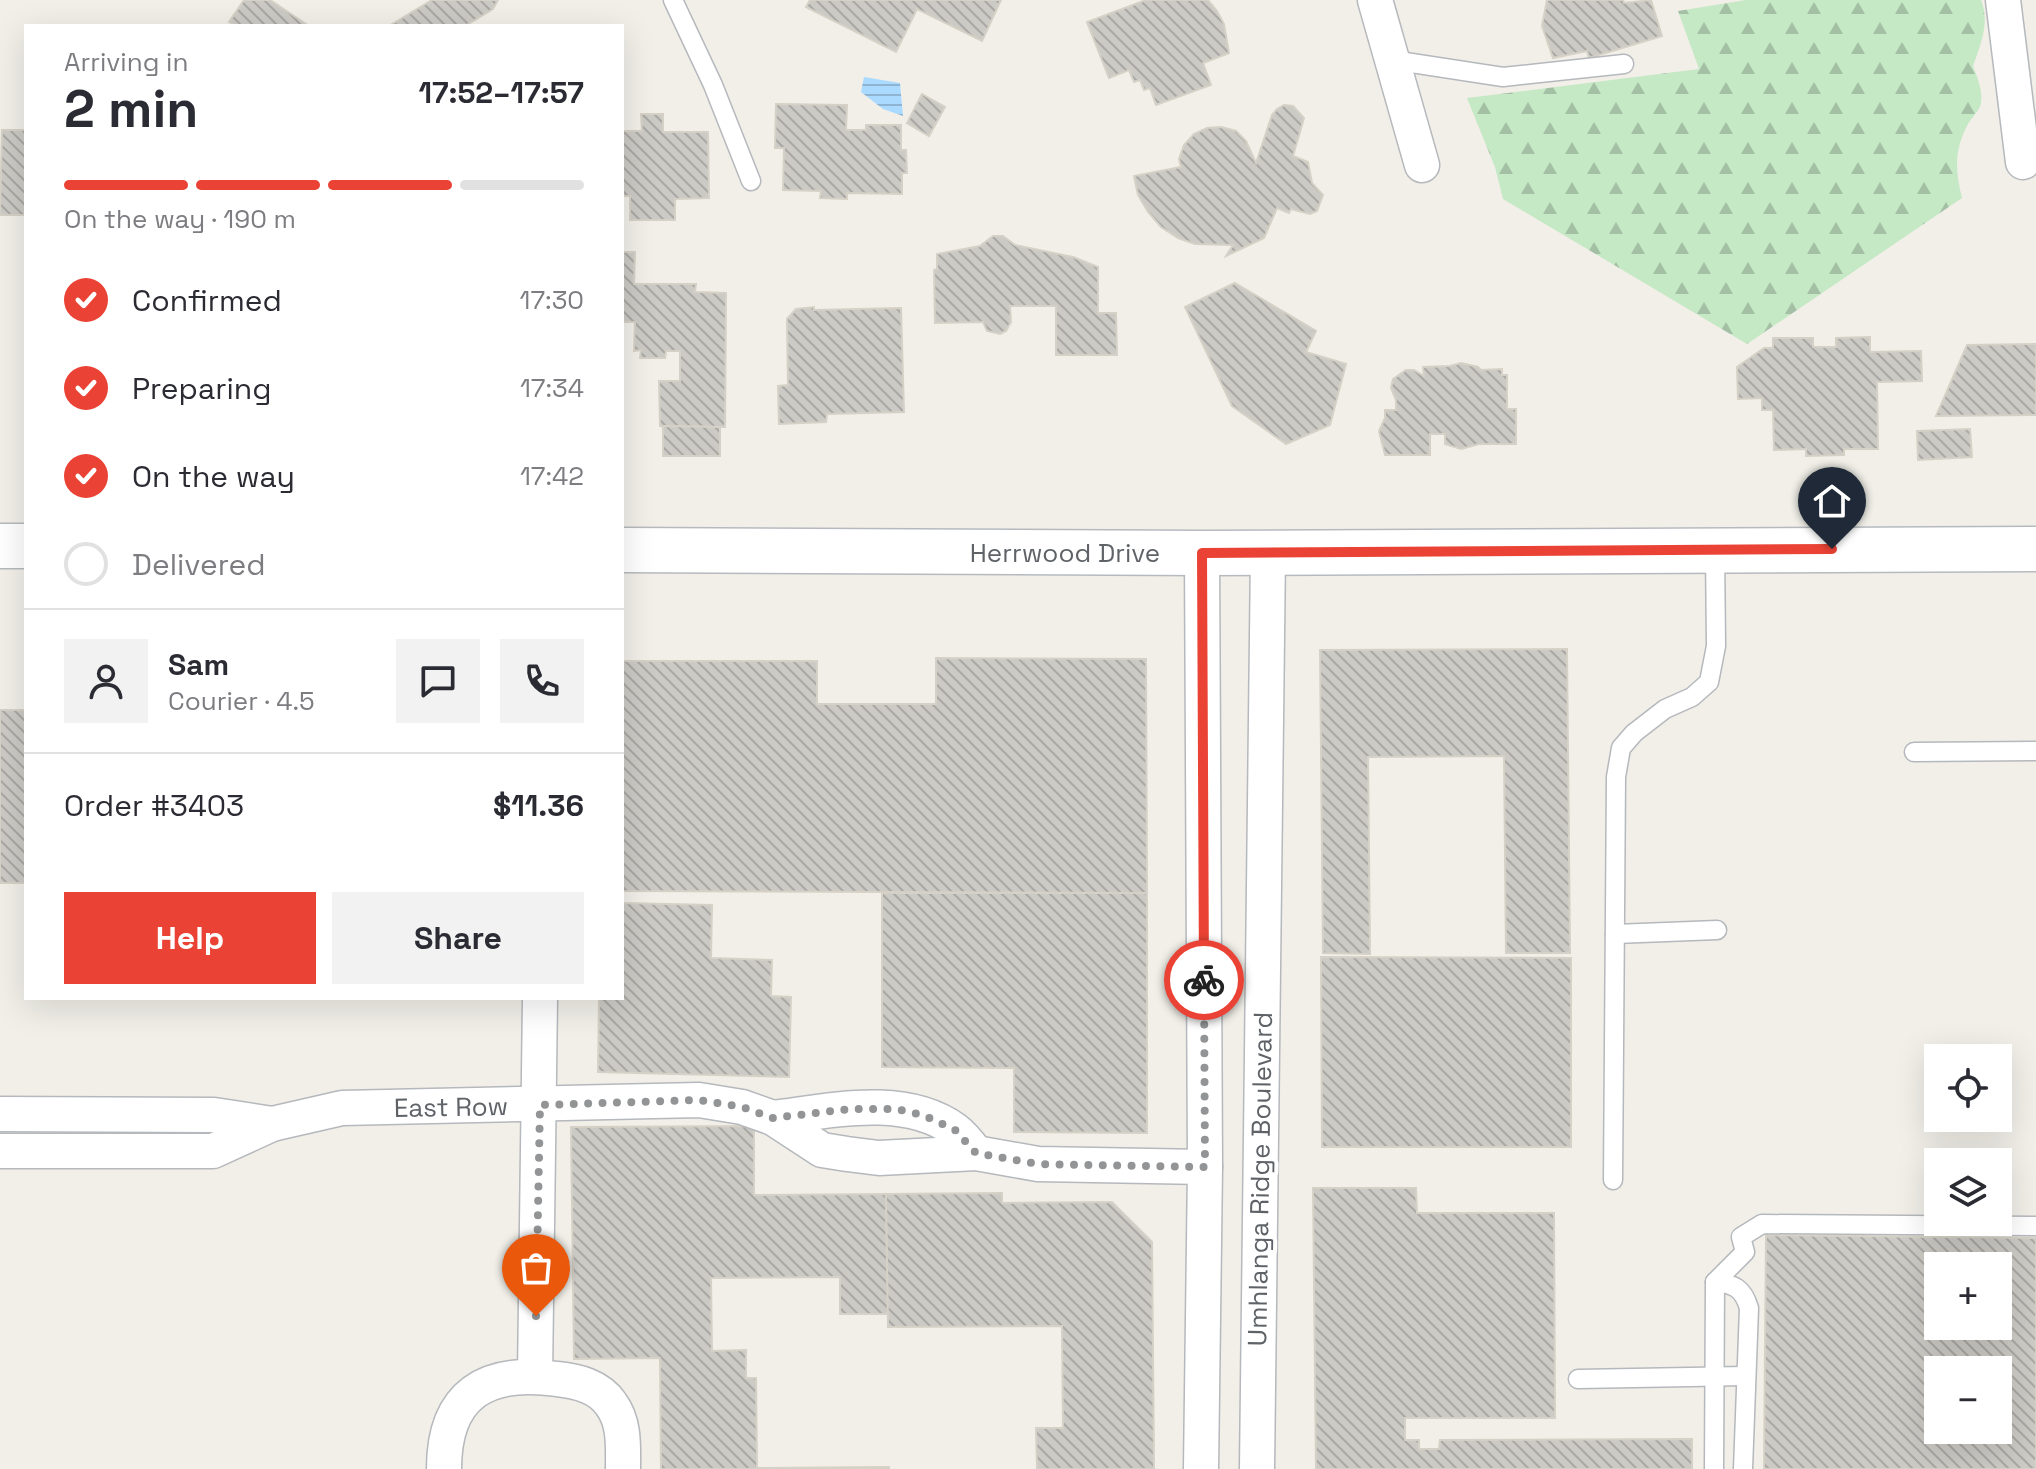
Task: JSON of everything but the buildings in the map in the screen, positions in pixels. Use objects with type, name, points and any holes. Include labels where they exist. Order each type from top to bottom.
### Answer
[{"type":"street","points":[[1375,0],[1422,165]]},
{"type":"street","points":[[2003,0],[2023,162]]},
{"type":"street","points":[[0,546],[24,546]]},
{"type":"street","name":"Herrwood Drive","points":[[624,550],[1268,553],[2036,549]]},
{"type":"street","name":"Umhlanga Ridge Boulevard","points":[[1201,1469],[1205,1167],[1202,553]]},
{"type":"street","name":"Umhlanga Ridge Boulevard","points":[[1257,1469],[1268,553]]},
{"type":"street","points":[[535,1376],[540,1000]]},
{"type":"street","name":"East Row","points":[[0,1151],[213,1151],[272,1124],[342,1108],[699,1100],[742,1107],[773,1118],[822,1150],[879,1158],[976,1153],[1038,1164],[1205,1167]]},
{"type":"street","name":"East Row","points":[[773,1118],[850,1109],[896,1109],[923,1115],[955,1130],[976,1153]]},
{"type":"street","name":"East Row","points":[[0,1114],[214,1115],[272,1124]]},
{"type":"street","points":[[444,1469],[444,1444],[449,1423],[457,1409],[487,1384],[503,1378],[535,1376],[579,1382],[610,1401],[621,1422],[623,1469]]},
{"type":"lane","points":[[673,0],[713,85],[751,181]]},
{"type":"lane","points":[[1392,60],[1503,77],[1624,64]]},
{"type":"lane","points":[[1613,1180],[1616,777],[1621,748],[1634,733],[1665,709],[1692,697],[1709,682],[1716,646],[1715,549]]},
{"type":"lane","points":[[1914,752],[2036,751]]},
{"type":"lane","points":[[1615,934],[1717,930]]},
{"type":"lane","points":[[1714,1469],[1715,1282],[1745,1252],[1741,1237],[1762,1224],[2036,1226]]},
{"type":"lane","points":[[1715,1282],[1733,1284],[1746,1297],[1749,1308],[1743,1469]]},
{"type":"lane","points":[[1578,1379],[1745,1376]]},
{"type":"green space","points":[[1746,0],[1981,0],[1985,16],[1973,66],[1981,103],[1963,133],[1958,151],[1957,169],[1962,198],[1747,344],[1503,199],[1495,167],[1467,98],[1699,69],[1678,11]]},
{"type":"water","points":[[864,77],[900,83],[903,116],[883,109],[861,92]]},
{"type":"way so far","points":[[536,1316],[540,1105],[699,1100],[742,1107],[773,1118],[850,1109],[896,1109],[923,1115],[955,1130],[976,1153],[1022,1162],[1205,1167],[1204,980]]},
{"type":"route","points":[[1204,980],[1202,553],[1832,549]]}]
